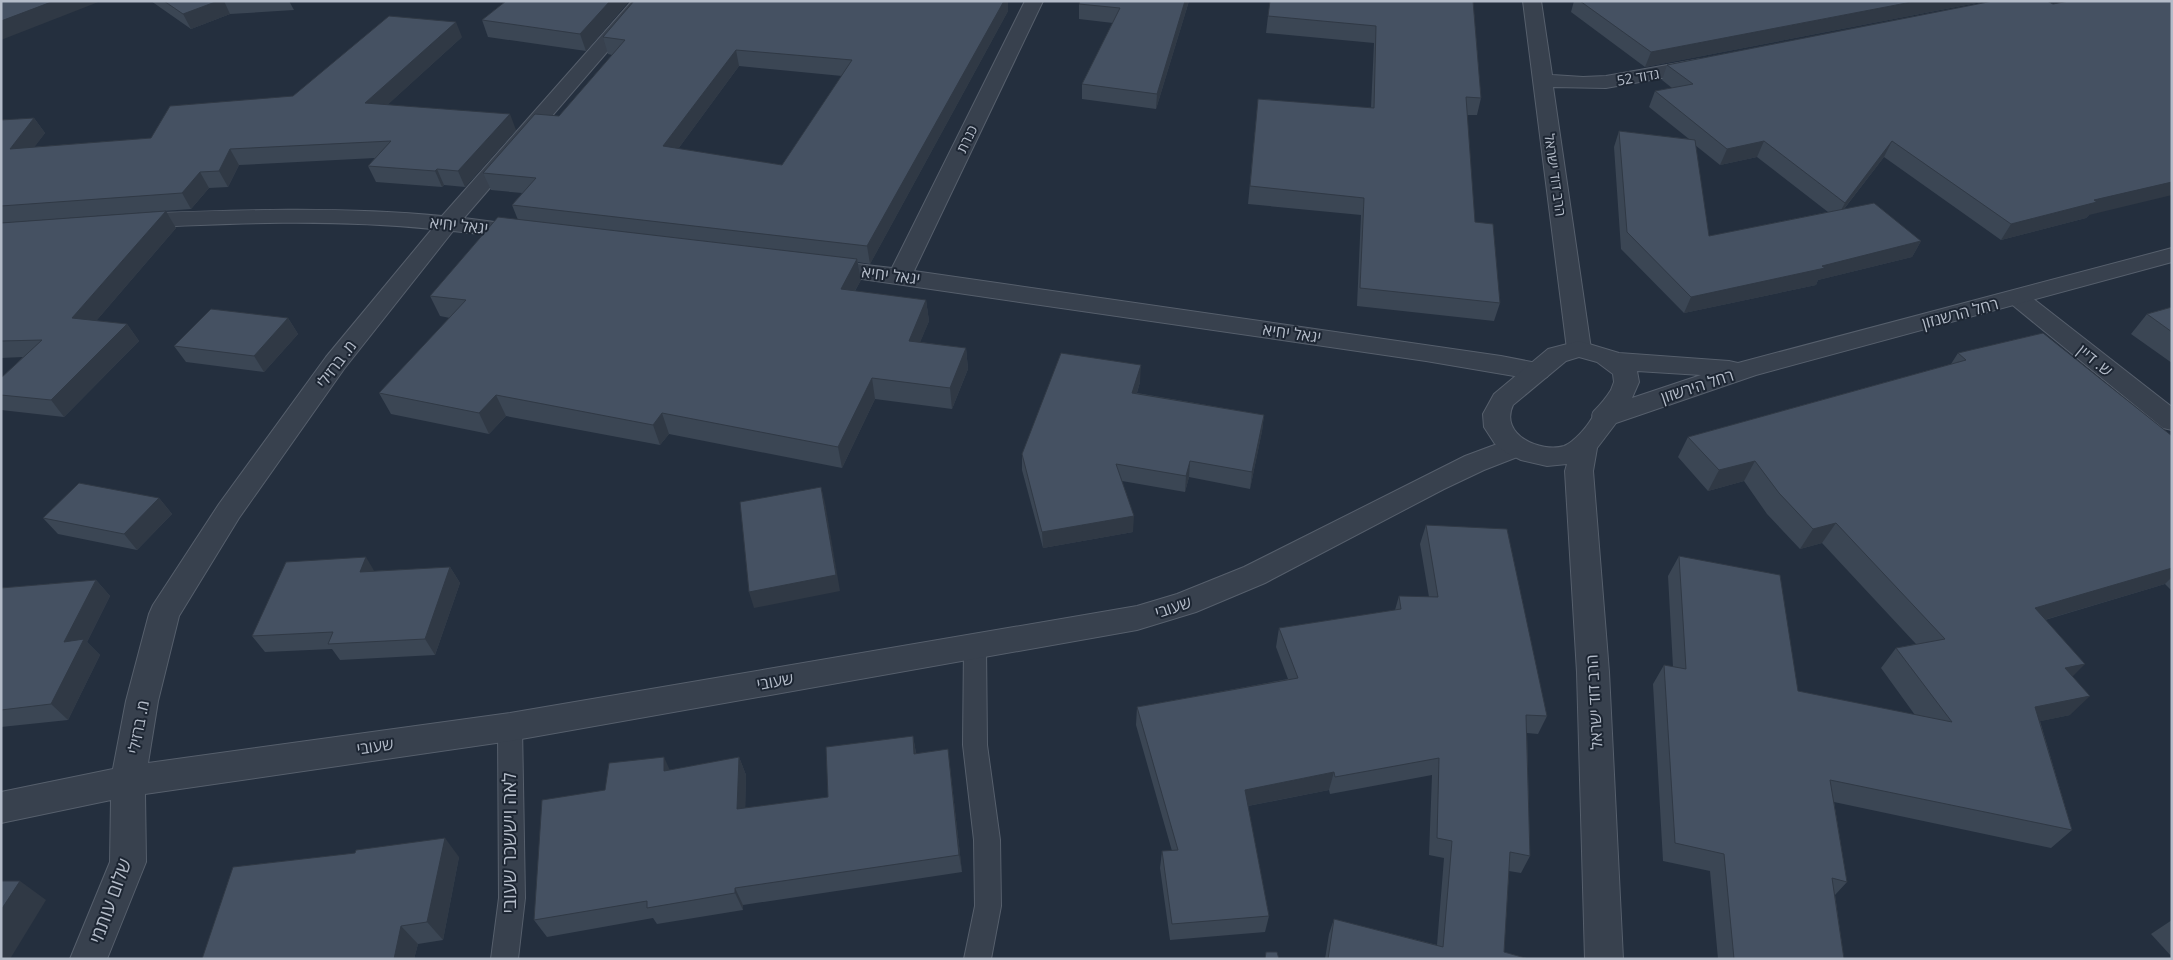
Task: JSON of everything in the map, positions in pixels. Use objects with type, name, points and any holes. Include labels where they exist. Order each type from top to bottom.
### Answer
[{"type":"street","name":"מ. ברזילי","points":[[128,781],[142,701],[164,614],[229,511],[335,363],[448,223],[642,1]]},
{"type":"street","name":"כנרת","points":[[900,276],[1034,1]]},
{"type":"street","name":"הרב דוד ישראל","points":[[1532,1],[1579,349]]},
{"type":"street","name":"גדוד 52","points":[[1542,80],[1582,83],[1621,80],[1718,62]]},
{"type":"street","name":"יגאל יחיא","points":[[110,223],[241,216],[335,216],[448,223],[546,235]]},
{"type":"street","name":"רחל הרשנזון","points":[[1748,369],[2018,298],[2172,255]]},
{"type":"street","name":"יגאל יחיא","points":[[802,265],[900,276],[1289,333],[1436,352],[1538,371]]},
{"type":"street","name":"ש. דיין","points":[[2018,298],[2172,421]]},
{"type":"street","points":[[1579,349],[1604,355],[1615,361],[1623,369],[1627,377],[1627,385],[1584,445],[1574,452],[1561,456],[1530,453],[1516,447],[1504,438],[1497,428],[1494,417],[1497,408],[1503,400],[1557,354],[1579,349]]},
{"type":"street","name":"רחל הירשזון","points":[[1615,361],[1692,368],[1748,369]]},
{"type":"street","name":"רחל הירשזון","points":[[1604,417],[1748,369]]},
{"type":"street","name":"הרב דוד ישראל","points":[[1584,445],[1579,470],[1594,672],[1604,959]]},
{"type":"street","name":"שעובי","points":[[1,808],[128,781],[510,727],[1137,618],[1192,601],[1305,550],[1488,456],[1516,447]]},
{"type":"street","name":"שלום עותמי","points":[[88,959],[128,862],[128,781]]},
{"type":"lane","points":[[975,647],[975,745],[987,840],[988,906],[977,959]]},
{"type":"lane","name":"לאה ויששכר שעובי","points":[[504,959],[512,898],[510,727]]},
{"type":"building","points":[[1,1],[54,1],[1,21]]},
{"type":"building","points":[[164,1],[218,1],[183,14]]},
{"type":"building","points":[[506,1],[610,1],[580,34],[482,20]]},
{"type":"building","points":[[634,1],[1004,1],[867,246],[512,205],[536,178],[483,173],[535,114],[559,116],[625,40],[603,37]],"holes":[[[736,50],[852,60],[782,165],[663,146]]]},
{"type":"building","points":[[1080,1],[1185,1],[1157,94],[1082,84],[1120,8],[1079,4]]},
{"type":"building","points":[[1270,1],[1473,1],[1481,98],[1466,97],[1475,222],[1493,224],[1500,303],[1360,288],[1364,198],[1250,186],[1258,99],[1374,108],[1376,26],[1268,16]]},
{"type":"building","points":[[1580,1],[1917,1],[1651,52]]},
{"type":"building","points":[[1993,1],[2047,1],[2053,4],[2069,1],[2172,1],[2172,182],[2094,200],[2097,202],[2011,224],[1892,141],[1845,203],[1764,141],[1727,149],[1655,91],[1693,84],[1667,65]]},
{"type":"building","points":[[389,16],[456,22],[365,103],[510,114],[458,171],[368,166],[391,141],[230,149],[219,171],[200,172],[182,193],[1,206],[1,120],[34,118],[10,149],[151,138],[170,106],[293,96]]},
{"type":"building","points":[[1619,131],[1695,140],[1709,236],[1874,203],[1921,241],[1822,266],[1825,268],[1691,297],[1627,232]]},
{"type":"building","points":[[166,211],[72,318],[127,324],[51,400],[1,395],[1,378],[42,340],[1,341],[1,223]]},
{"type":"building","points":[[498,217],[857,259],[841,289],[926,300],[909,341],[966,348],[950,388],[872,378],[838,447],[662,413],[653,425],[496,395],[479,413],[379,393],[466,300],[430,296]]},
{"type":"building","points":[[2172,307],[2172,332],[2147,314]]},
{"type":"building","points":[[211,309],[288,318],[254,356],[174,346]]},
{"type":"building","points":[[2043,333],[2172,436],[2172,568],[2035,608],[2085,664],[2065,668],[2090,696],[2035,707],[2072,830],[1830,780],[1847,882],[1832,878],[1844,959],[1734,959],[1724,854],[1675,843],[1664,665],[1686,669],[1679,556],[1780,575],[1798,691],[1952,722],[1896,648],[1945,639],[1836,523],[1813,529],[1779,493],[1755,461],[1719,470],[1688,437],[1966,360],[1958,353]]},
{"type":"building","points":[[1061,353],[1141,365],[1132,393],[1264,415],[1252,472],[1190,461],[1186,476],[1116,464],[1134,516],[1042,532],[1022,454]]},
{"type":"building","points":[[79,483],[159,498],[124,534],[43,518]]},
{"type":"building","points":[[821,487],[836,575],[749,592],[740,502]]},
{"type":"building","points":[[1426,525],[1507,529],[1547,716],[1526,715],[1530,856],[1510,852],[1504,952],[1529,959],[1328,959],[1334,919],[1443,947],[1452,841],[1437,838],[1439,758],[1335,777],[1334,772],[1245,790],[1269,916],[1172,924],[1162,851],[1178,850],[1137,707],[1298,678],[1279,628],[1401,609],[1399,596],[1438,597]]},
{"type":"building","points":[[366,557],[360,572],[450,567],[425,639],[328,644],[333,632],[252,636],[286,562]]},
{"type":"building","points":[[96,580],[64,642],[84,639],[51,704],[1,710],[1,588]]},
{"type":"building","points":[[913,736],[914,754],[948,749],[959,855],[735,888],[735,893],[647,908],[647,901],[534,920],[542,800],[605,790],[609,763],[664,757],[664,771],[739,757],[737,809],[828,797],[826,747]]},
{"type":"building","points":[[445,838],[427,922],[401,926],[394,959],[202,959],[233,867],[355,853],[356,850]]},
{"type":"building","points":[[1,881],[20,881],[1,910]]},
{"type":"building","points":[[1266,952],[1277,952],[1279,959],[1265,959]]}]
